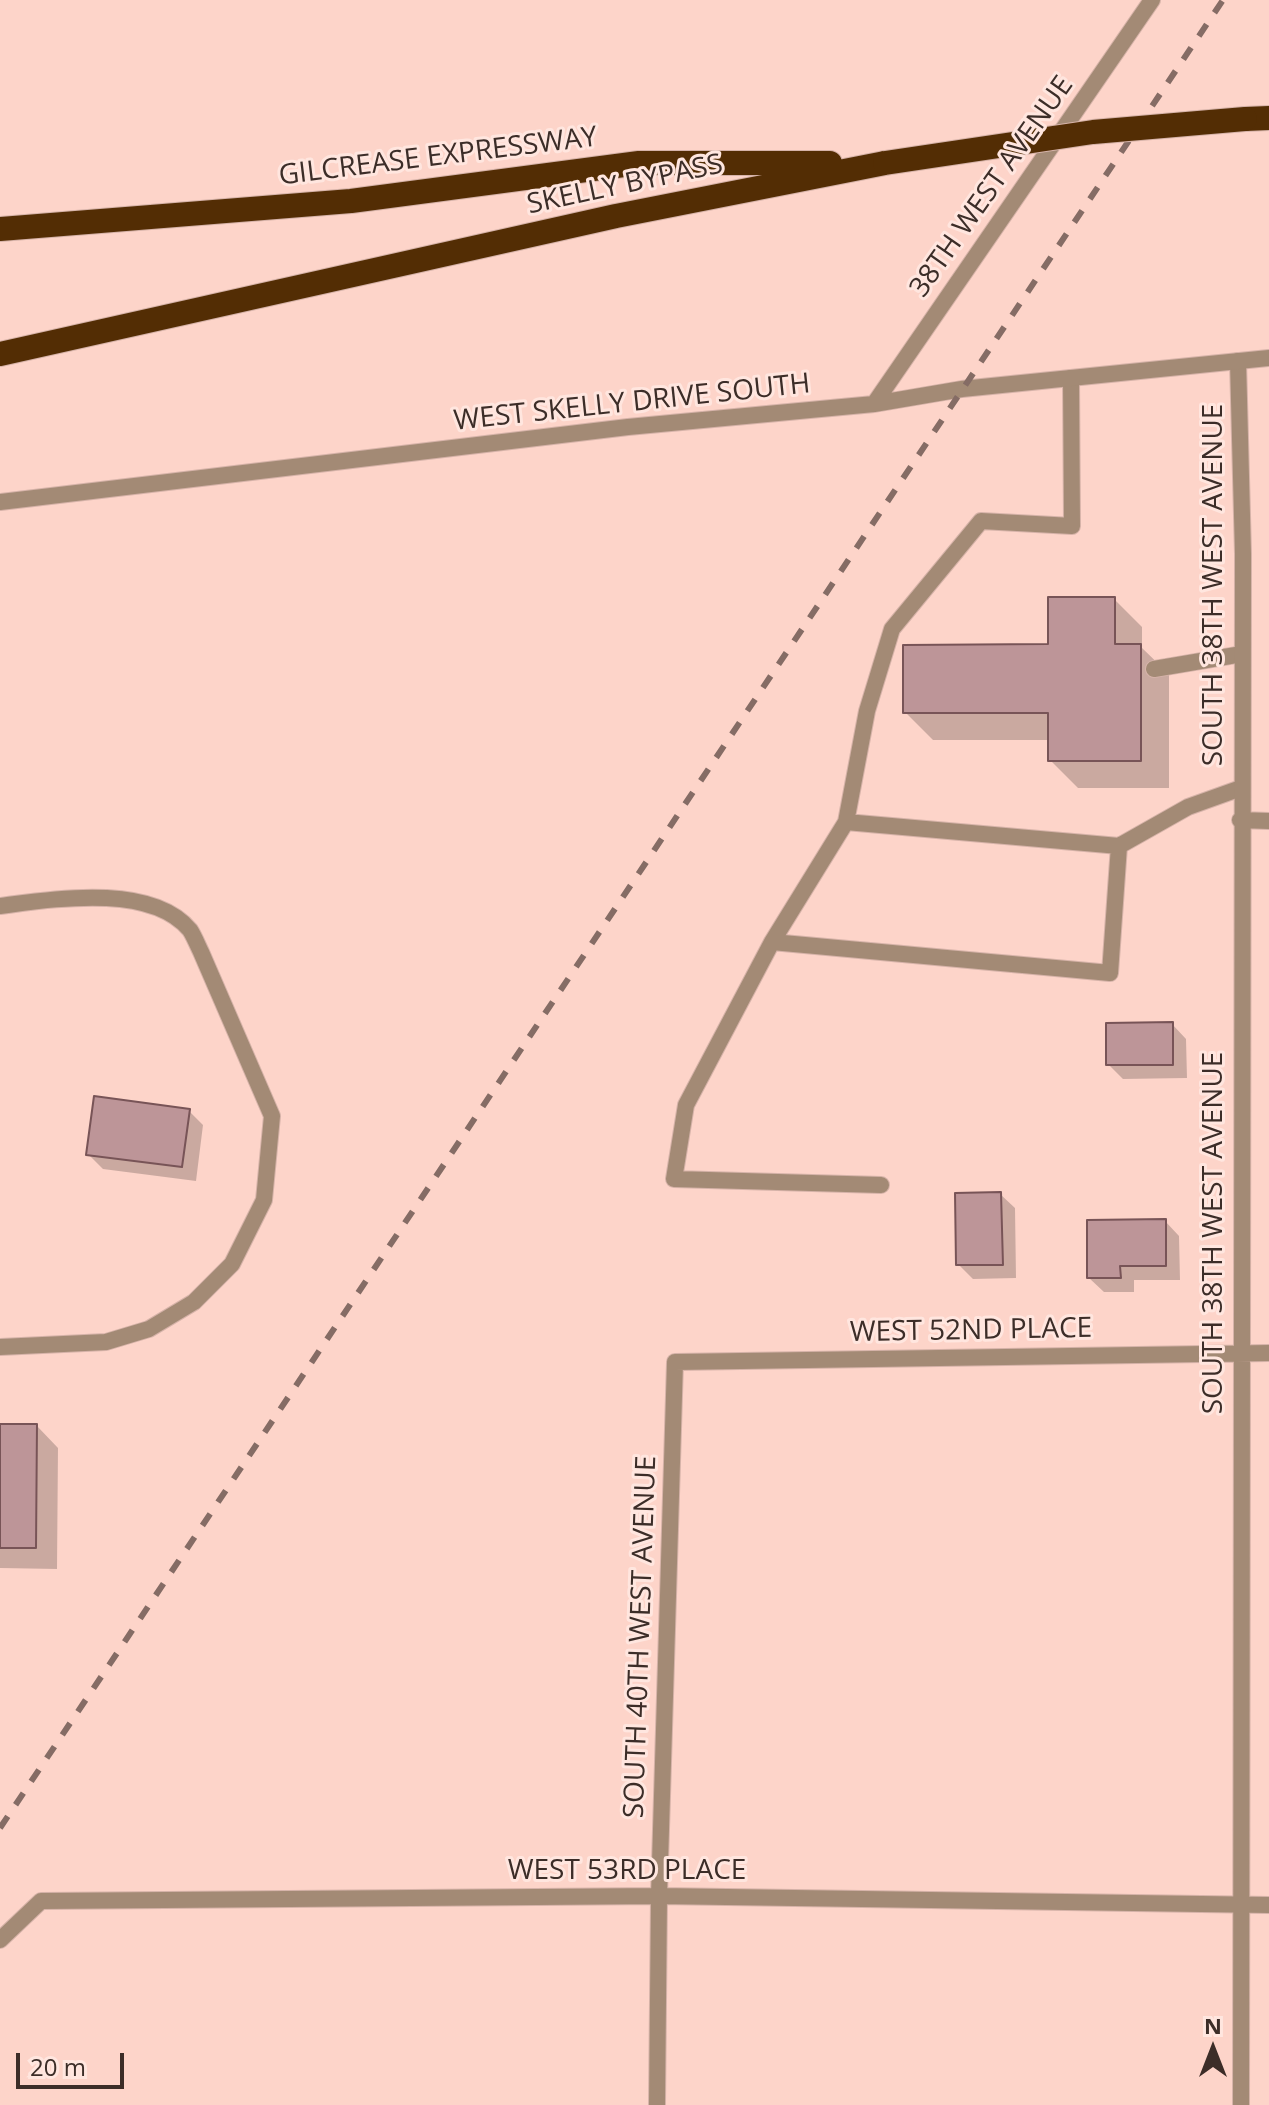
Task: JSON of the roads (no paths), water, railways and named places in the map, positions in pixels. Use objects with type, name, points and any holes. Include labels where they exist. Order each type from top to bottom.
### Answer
[{"type":"highway","name":"SKELLY BYPASS","points":[[0,354],[616,216],[885,163],[1093,132],[1257,118]]},
{"type":"highway","name":"GILCREASE EXPRESSWAY","points":[[0,229],[351,201],[639,163],[885,163]]},
{"type":"street","name":"38TH WEST AVENUE","points":[[874,404],[1152,0]]},
{"type":"street","name":"WEST SKELLY DRIVE SOUTH","points":[[0,502],[628,427],[874,404],[962,389],[1269,358]]},
{"type":"street","name":"SOUTH 38TH WEST AVENUE","points":[[1238,361],[1242,654],[1241,2105]]},
{"type":"street","points":[[881,1185],[674,1179],[686,1105],[772,942],[846,822],[867,711],[892,629],[981,521],[1072,526],[1071,378]]},
{"type":"street","points":[[1154,669],[1242,654]]},
{"type":"street","points":[[846,822],[1119,846],[1188,807],[1241,788]]},
{"type":"street","points":[[1240,820],[1269,821]]},
{"type":"street","points":[[772,942],[1110,973],[1119,846]]},
{"type":"street","points":[[0,906],[132,898],[167,912],[190,930],[272,1116],[272,1140],[264,1200],[232,1264],[194,1302],[149,1329],[106,1342],[0,1347]]},
{"type":"street","name":"WEST 52ND PLACE","points":[[675,1362],[1269,1353]]},
{"type":"street","name":"SOUTH 40TH WEST AVENUE","points":[[657,2105],[659,1896],[675,1362]]},
{"type":"street","name":"WEST 53RD PLACE","points":[[0,1940],[41,1901],[659,1896],[1269,1905]]},
{"type":"railway","points":[[0,1828],[1223,0]]}]
